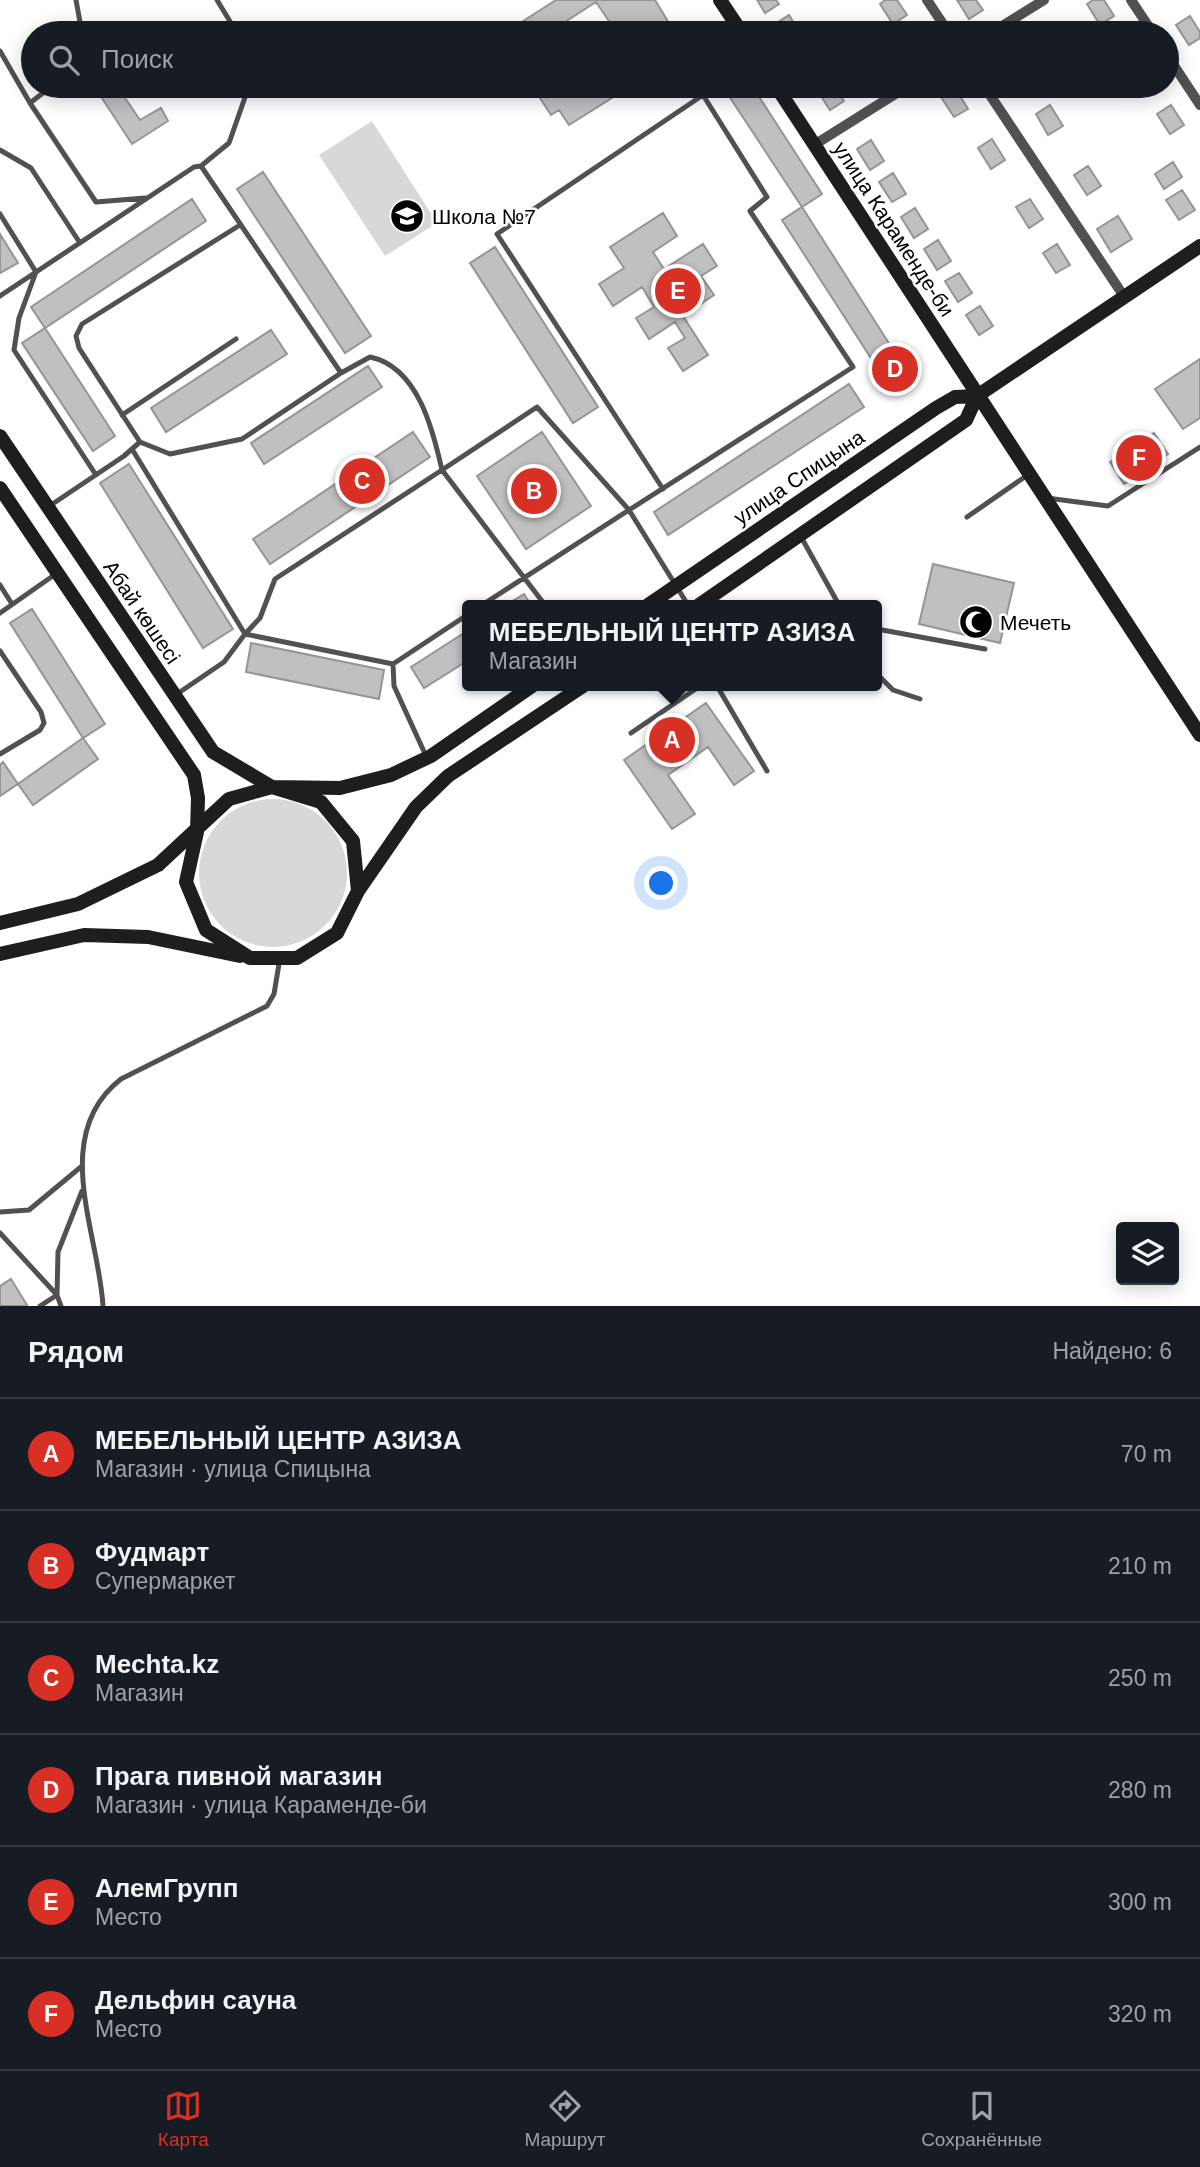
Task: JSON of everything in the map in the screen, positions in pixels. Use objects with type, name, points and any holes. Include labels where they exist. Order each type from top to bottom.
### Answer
[{"type":"street","points":[[720,0],[734,21]]},
{"type":"street","points":[[926,0],[941,21]]},
{"type":"street","points":[[1010,21],[1044,0]]},
{"type":"street","points":[[1131,0],[1145,21]]},
{"type":"street","points":[[1179,73],[1200,105]]},
{"type":"street","name":"улица Караменде-би","points":[[784,98],[1200,735]]},
{"type":"street","points":[[814,145],[889,98]]},
{"type":"street","points":[[992,98],[1125,298]]},
{"type":"street","name":"улица Спицына","points":[[655,600],[936,408],[955,397],[977,396],[1200,246]]},
{"type":"street","name":"улица Спицына","points":[[706,600],[966,420],[977,396]]},
{"type":"street","name":"Абай көшесі","points":[[0,436],[213,752],[272,787]]},
{"type":"street","points":[[0,488],[194,775],[198,797],[197,832],[186,882],[206,930],[250,958]]},
{"type":"street","points":[[0,923],[78,904],[158,865],[197,832],[229,799],[272,787],[340,788],[391,775],[427,758],[525,691]]},
{"type":"street","points":[[0,954],[84,934],[148,937],[250,958],[297,958],[337,933],[358,891],[416,807],[448,776],[576,691]]},
{"type":"street","points":[[272,787],[321,802],[337,821],[353,841],[358,891]]},
{"type":"lane","points":[[76,0],[80,21]]},
{"type":"lane","points":[[217,0],[230,21]]},
{"type":"lane","points":[[0,51],[21,87]]},
{"type":"lane","points":[[27,98],[96,202],[148,198]]},
{"type":"lane","points":[[30,103],[36,98]]},
{"type":"lane","points":[[0,296],[194,167],[201,166],[229,143],[245,98]]},
{"type":"lane","points":[[663,489],[497,234],[699,98]]},
{"type":"lane","points":[[490,600],[853,367],[750,211],[767,197],[705,98]]},
{"type":"lane","points":[[0,150],[31,167],[80,243]]},
{"type":"lane","points":[[201,166],[341,373]]},
{"type":"lane","points":[[0,214],[36,272]]},
{"type":"lane","points":[[240,226],[82,324],[76,337],[79,348],[140,442],[170,454],[242,439],[341,373],[370,357],[388,365],[412,389],[432,425],[442,470],[522,579],[541,600]]},
{"type":"lane","points":[[36,272],[19,318],[14,350],[96,475]]},
{"type":"lane","points":[[122,415],[236,339]]},
{"type":"lane","points":[[174,697],[224,662],[260,618],[275,579],[537,407],[629,510],[685,600]]},
{"type":"lane","points":[[47,508],[140,442]]},
{"type":"lane","points":[[1044,497],[1108,506],[1200,447]]},
{"type":"lane","points":[[132,449],[245,634],[393,664],[462,618]]},
{"type":"lane","points":[[967,517],[1029,474]]},
{"type":"lane","points":[[800,535],[835,600]]},
{"type":"lane","points":[[0,613],[57,573]]},
{"type":"lane","points":[[0,585],[12,604]]},
{"type":"lane","points":[[882,630],[985,649]]},
{"type":"lane","points":[[0,651],[41,712],[44,723],[40,730],[0,754]]},
{"type":"lane","points":[[393,664],[394,685],[427,758]]},
{"type":"lane","points":[[882,679],[893,690],[920,699]]},
{"type":"lane","points":[[631,733],[693,691]]},
{"type":"lane","points":[[720,691],[767,771]]},
{"type":"lane","points":[[103,1306],[102,1283],[82,1166],[91,1115],[107,1090],[121,1079],[267,1006],[274,994],[280,958]]},
{"type":"lane","points":[[0,1212],[29,1210],[82,1166]]},
{"type":"lane","points":[[61,1306],[57,1295],[58,1252],[84,1188]]},
{"type":"lane","points":[[0,1233],[57,1295]]},
{"type":"lane","points":[[40,1306],[57,1295]]},
{"type":"shaded area","points":[[372,121],[437,223],[385,256],[319,155]]},
{"type":"shaded area","points":[[273,799],[301,804],[325,821],[342,845],[347,873],[342,901],[325,925],[301,942],[273,947],[245,942],[221,925],[204,901],[199,873],[204,845],[221,821],[245,804]]},
{"type":"building","points":[[556,0],[655,0],[668,21],[609,21],[596,2],[567,21],[523,21]]},
{"type":"building","points":[[757,0],[776,0],[779,4],[765,13]]},
{"type":"building","points":[[885,0],[897,0],[907,15],[898,21],[891,21],[880,4]]},
{"type":"building","points":[[957,0],[976,0],[983,10],[969,19]]},
{"type":"building","points":[[1093,0],[1104,0],[1114,16],[1106,21],[1098,21],[1087,4]]},
{"type":"building","points":[[789,15],[793,21],[780,21]]},
{"type":"building","points":[[1190,16],[1200,32],[1200,38],[1189,45],[1179,30],[1179,23]]},
{"type":"building","points":[[102,98],[125,98],[140,120],[161,108],[168,121],[132,144]]},
{"type":"building","points":[[540,98],[612,98],[569,125],[559,110],[551,115]]},
{"type":"building","points":[[730,98],[760,98],[822,194],[802,207]]},
{"type":"building","points":[[822,98],[842,98],[844,101],[830,110]]},
{"type":"building","points":[[942,98],[961,98],[968,109],[954,117]]},
{"type":"building","points":[[1050,105],[1063,126],[1048,135],[1036,114]]},
{"type":"building","points":[[1171,105],[1184,125],[1170,134],[1157,114]]},
{"type":"building","points":[[992,139],[1005,160],[991,169],[978,148]]},
{"type":"building","points":[[871,140],[884,161],[870,170],[857,149]]},
{"type":"building","points":[[1173,162],[1182,177],[1164,189],[1155,174]]},
{"type":"building","points":[[1088,166],[1101,186],[1087,195],[1074,175]]},
{"type":"building","points":[[263,172],[371,336],[345,353],[237,189]]},
{"type":"building","points":[[893,173],[906,194],[892,202],[879,182]]},
{"type":"building","points":[[1182,190],[1195,210],[1179,220],[1166,200]]},
{"type":"building","points":[[192,199],[206,221],[45,328],[31,307]]},
{"type":"building","points":[[1030,199],[1043,219],[1029,228],[1016,207]]},
{"type":"building","points":[[802,207],[906,370],[887,383],[782,220]]},
{"type":"building","points":[[915,208],[928,229],[914,238],[901,217]]},
{"type":"building","points":[[663,213],[677,236],[653,252],[664,269],[703,244],[717,266],[701,276],[714,295],[683,316],[708,355],[683,371],[668,348],[685,338],[675,322],[649,339],[636,318],[654,307],[642,287],[613,306],[599,284],[624,268],[610,247]]},
{"type":"building","points":[[1118,216],[1132,239],[1111,252],[1097,229]]},
{"type":"building","points":[[0,234],[18,263],[0,273]]},
{"type":"building","points":[[938,240],[951,261],[937,270],[924,249]]},
{"type":"building","points":[[1057,244],[1070,265],[1056,273],[1043,253]]},
{"type":"building","points":[[495,247],[598,407],[573,423],[470,263]]},
{"type":"building","points":[[959,273],[972,293],[958,302],[945,281]]},
{"type":"building","points":[[980,306],[993,326],[979,335],[966,315]]},
{"type":"building","points":[[45,328],[115,436],[93,451],[22,343]]},
{"type":"building","points":[[271,330],[287,354],[166,432],[151,408]]},
{"type":"building","points":[[1200,359],[1200,418],[1183,429],[1155,389]]},
{"type":"building","points":[[368,366],[382,387],[264,464],[251,443]]},
{"type":"building","points":[[849,384],[864,407],[668,535],[654,512]]},
{"type":"building","points":[[413,432],[430,457],[270,564],[253,539]]},
{"type":"building","points":[[542,432],[591,506],[526,549],[477,476]]},
{"type":"building","points":[[1154,433],[1168,454],[1124,484],[1110,462]]},
{"type":"building","points":[[129,464],[233,629],[203,648],[100,483]]},
{"type":"building","points":[[933,564],[1014,583],[1000,643],[919,624]]},
{"type":"building","points":[[524,594],[528,600],[514,600]]},
{"type":"building","points":[[32,609],[105,724],[83,738],[10,623]]},
{"type":"building","points":[[462,634],[462,664],[424,688],[411,667]]},
{"type":"building","points":[[251,643],[384,670],[379,699],[246,672]]},
{"type":"building","points":[[706,703],[754,771],[734,785],[708,747],[668,775],[695,814],[672,829],[624,760]]},
{"type":"building","points":[[83,738],[98,759],[33,805],[18,784]]},
{"type":"building","points":[[3,762],[18,784],[0,796],[0,765]]},
{"type":"building","points":[[11,1279],[27,1305],[0,1306],[0,1286]]},
{"type":"place","name":"Школа №7","points":[[407,216]]},
{"type":"place","name":"АлемГрупп","points":[[678,291]]},
{"type":"place","name":"Прага пивной магазин","points":[[895,369]]},
{"type":"place","name":"Дельфин сауна","points":[[1139,458]]},
{"type":"place","name":"Mechta.kz","points":[[362,481]]},
{"type":"place","name":"Фудмарт","points":[[534,491]]},
{"type":"place","name":"Мечеть","points":[[976,622]]},
{"type":"place","name":"МЕБЕЛЬНЫЙ ЦЕНТР АЗИЗА","points":[[672,740]]}]
